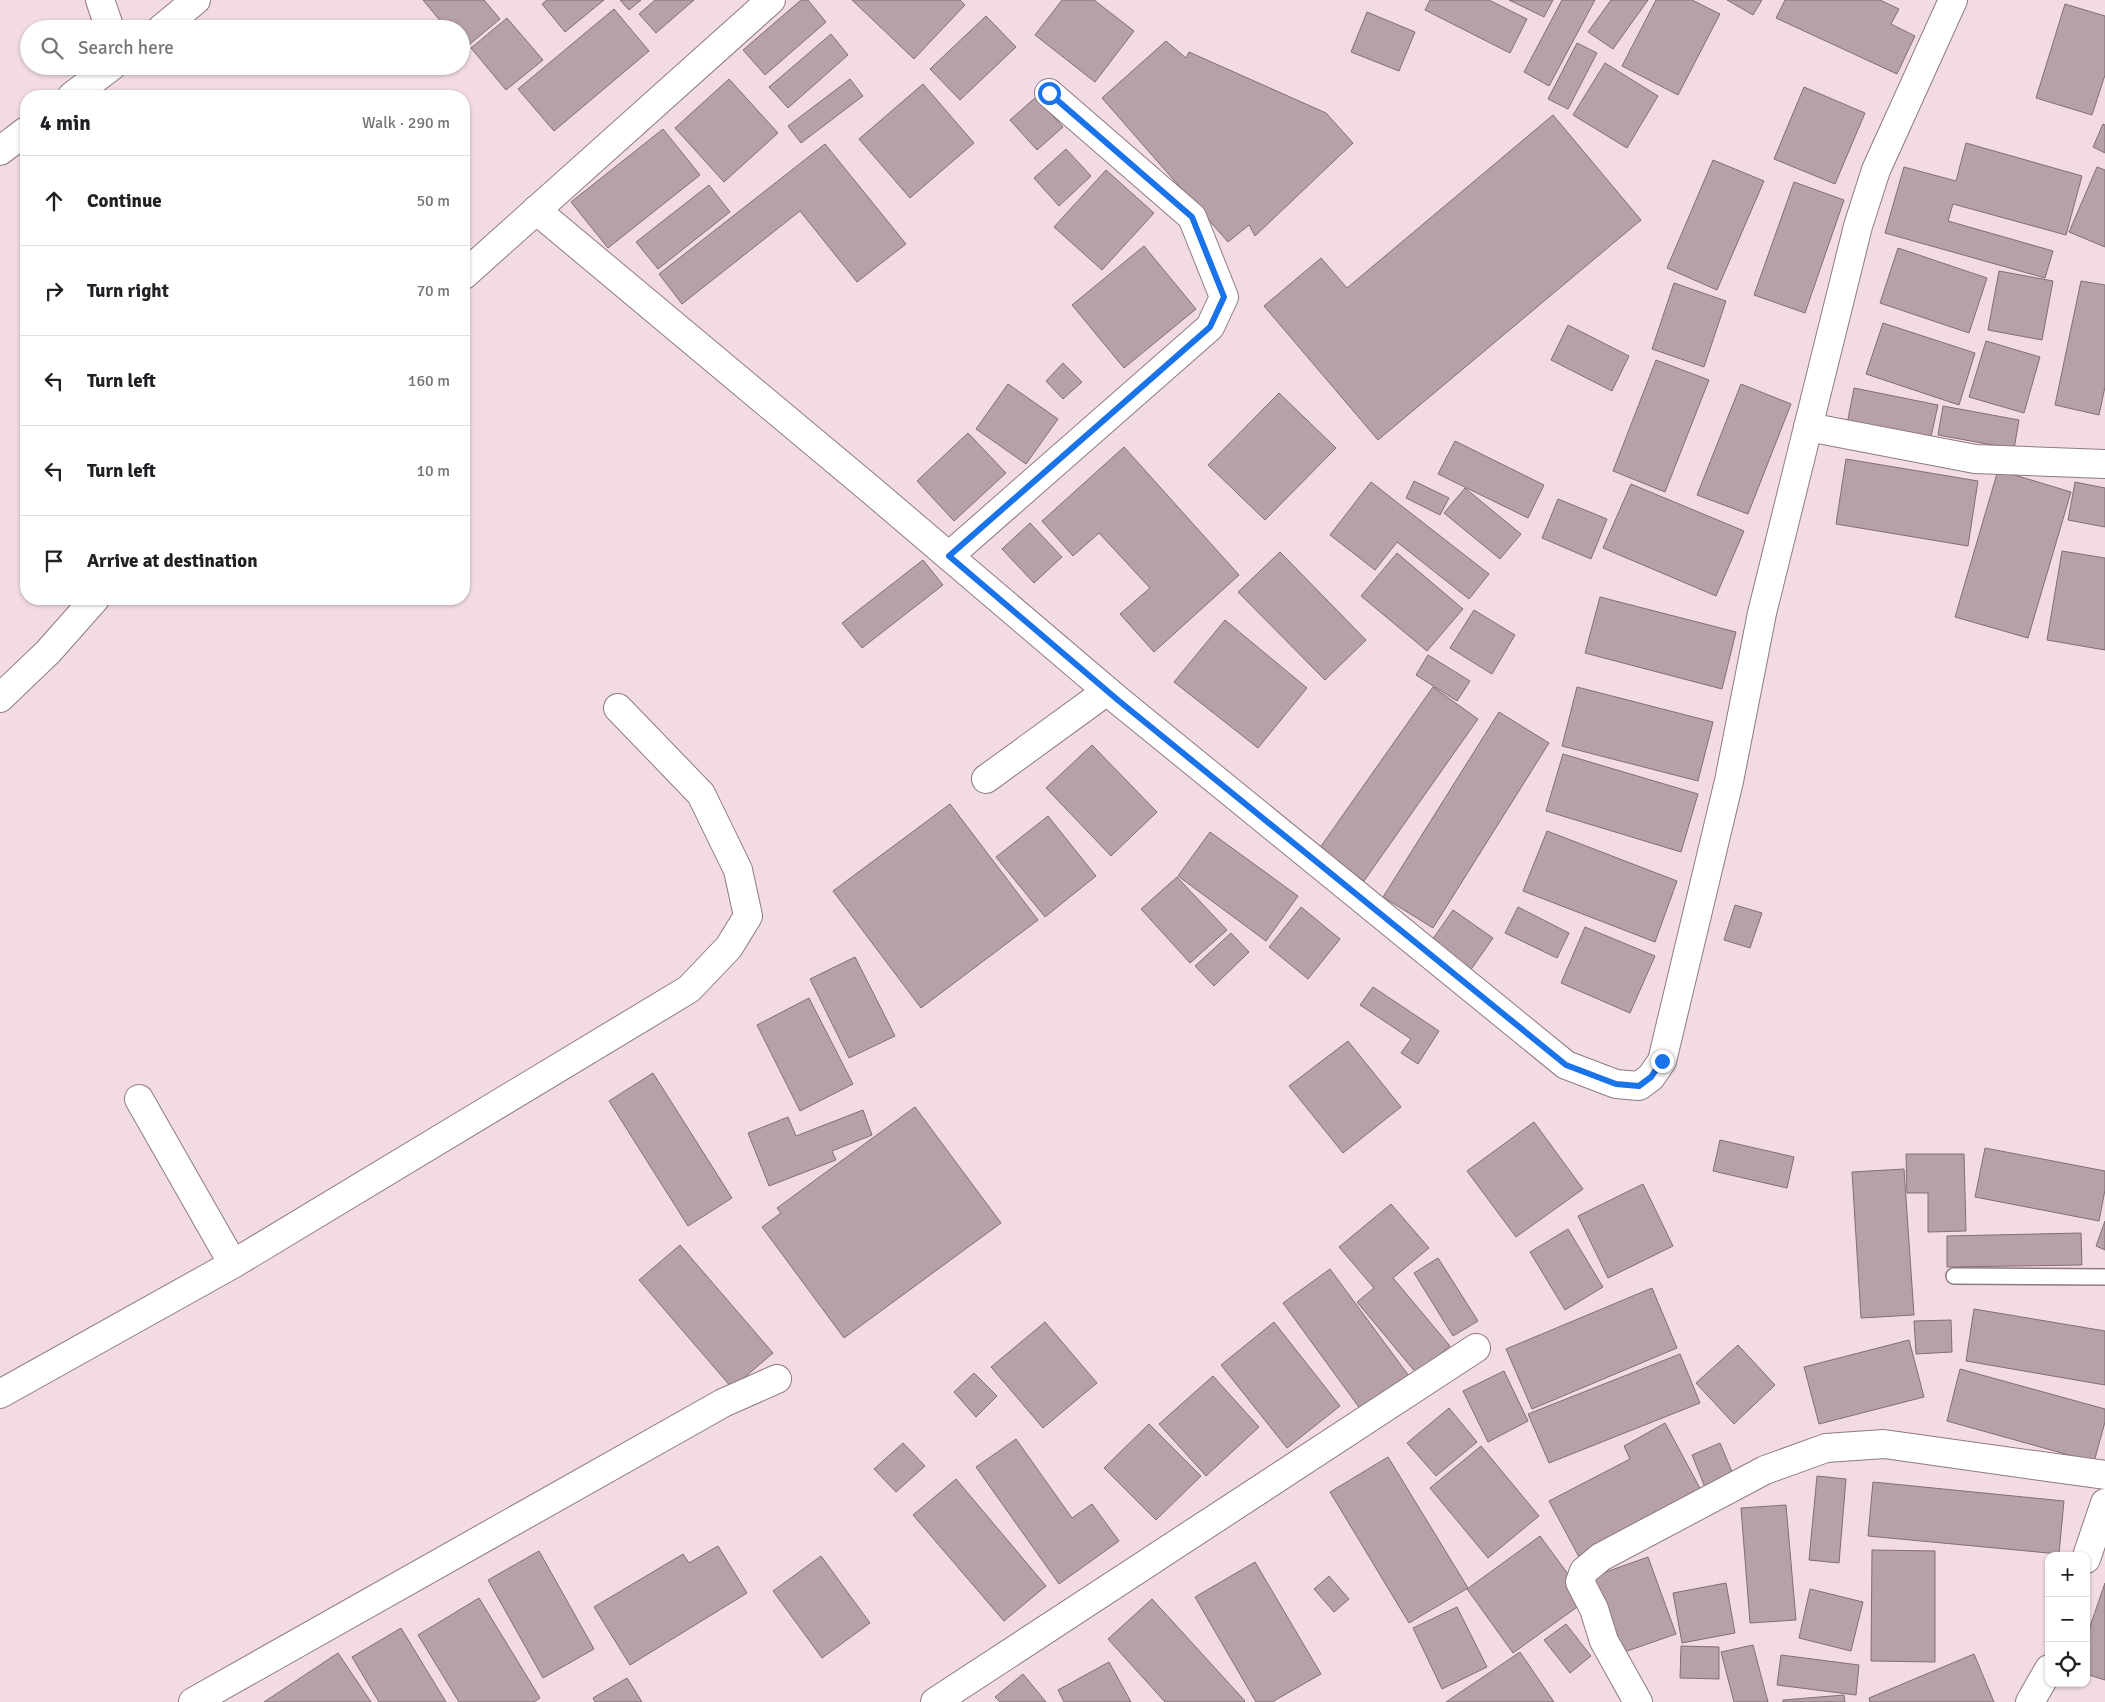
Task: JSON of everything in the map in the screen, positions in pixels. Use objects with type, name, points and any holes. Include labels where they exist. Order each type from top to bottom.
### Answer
[{"type":"street","points":[[100,0],[107,20]]},
{"type":"street","points":[[172,20],[196,0]]},
{"type":"street","points":[[470,270],[770,0]]},
{"type":"street","points":[[536,210],[1107,691],[1566,1065],[1616,1084],[1639,1086],[1651,1077],[1662,1061],[1729,781],[1762,613],[1858,226],[1876,170],[1953,0]]},
{"type":"street","points":[[80,90],[100,75]]},
{"type":"street","points":[[949,556],[1210,327],[1224,297],[1192,217],[1049,93]]},
{"type":"street","points":[[0,151],[20,136]]},
{"type":"street","points":[[1808,427],[1975,459],[2105,464]]},
{"type":"street","points":[[0,698],[48,652],[90,605]]},
{"type":"street","points":[[986,779],[1107,691]]},
{"type":"street","points":[[0,1394],[233,1264],[688,989],[729,947],[748,916],[738,870],[701,794],[618,708]]},
{"type":"street","points":[[139,1099],[233,1264]]},
{"type":"street","points":[[935,1702],[1476,1348]]},
{"type":"street","points":[[193,1702],[723,1403],[777,1379]]},
{"type":"street","points":[[1638,1702],[1604,1641],[1594,1609],[1580,1582],[1584,1571],[1601,1557],[1765,1470],[1826,1448],[1884,1444],[2105,1475]]},
{"type":"street","points":[[2088,1552],[2105,1504]]},
{"type":"street","points":[[2030,1702],[2045,1676]]},
{"type":"lane","points":[[1954,1276],[2105,1277]]},
{"type":"building","points":[[423,0],[484,0],[500,19],[470,44],[470,20],[440,20]]},
{"type":"building","points":[[547,0],[604,0],[565,32],[542,4]]},
{"type":"building","points":[[620,0],[641,0],[629,10]]},
{"type":"building","points":[[655,0],[694,0],[656,33],[639,14]]},
{"type":"building","points":[[801,0],[808,0],[826,22],[765,75],[743,50]]},
{"type":"building","points":[[852,0],[960,0],[965,5],[914,59]]},
{"type":"building","points":[[1062,0],[1094,0],[1134,31],[1095,82],[1035,35]]},
{"type":"building","points":[[1430,0],[1489,0],[1527,19],[1510,53],[1425,10]]},
{"type":"building","points":[[1509,0],[1553,0],[1544,17]]},
{"type":"building","points":[[1562,0],[1595,0],[1549,86],[1524,72]]},
{"type":"building","points":[[1611,0],[1648,0],[1613,49],[1588,32]]},
{"type":"building","points":[[1656,0],[1692,0],[1720,14],[1678,95],[1622,66]]},
{"type":"building","points":[[1727,0],[1762,0],[1753,15]]},
{"type":"building","points":[[1785,0],[1880,0],[1899,9],[1891,24],[1915,36],[1897,74],[1776,18]]},
{"type":"building","points":[[2065,4],[2105,16],[2105,75],[2092,115],[2036,98]]},
{"type":"building","points":[[614,9],[649,51],[554,131],[518,89]]},
{"type":"building","points":[[1367,12],[1415,32],[1399,71],[1351,52]]},
{"type":"building","points":[[986,16],[1016,47],[960,100],[930,69]]},
{"type":"building","points":[[507,18],[543,60],[506,90],[471,48]]},
{"type":"building","points":[[831,34],[848,55],[788,108],[769,87]]},
{"type":"building","points":[[1166,41],[1186,58],[1189,52],[1326,113],[1353,143],[1255,236],[1249,225],[1228,242],[1102,98]]},
{"type":"building","points":[[1577,43],[1597,53],[1568,109],[1548,99]]},
{"type":"building","points":[[1605,63],[1658,96],[1627,148],[1573,115]]},
{"type":"building","points":[[729,79],[778,133],[724,182],[675,128]]},
{"type":"building","points":[[850,79],[863,96],[801,143],[788,126]]},
{"type":"building","points":[[923,84],[974,143],[910,198],[859,139]]},
{"type":"building","points":[[1804,87],[1865,113],[1835,184],[1774,159]]},
{"type":"building","points":[[1036,97],[1063,127],[1037,150],[1010,120]]},
{"type":"building","points":[[1553,115],[1641,220],[1378,440],[1264,306],[1321,258],[1347,288]]},
{"type":"building","points":[[2103,124],[2105,125],[2105,153],[2093,147]]},
{"type":"building","points":[[663,129],[700,175],[608,248],[571,202]]},
{"type":"building","points":[[1966,143],[2082,176],[2066,235],[1953,204],[1948,221],[2053,251],[2045,278],[1885,233],[1904,167],[1956,181]]},
{"type":"building","points":[[825,144],[906,244],[857,282],[800,211],[682,304],[659,274]]},
{"type":"building","points":[[1066,149],[1091,176],[1059,206],[1034,178]]},
{"type":"building","points":[[1713,160],[1764,181],[1717,290],[1667,268]]},
{"type":"building","points":[[2097,167],[2105,170],[2105,247],[2069,232]]},
{"type":"building","points":[[1106,170],[1154,213],[1102,270],[1054,227]]},
{"type":"building","points":[[1794,182],[1844,200],[1805,313],[1754,295]]},
{"type":"building","points":[[709,185],[730,212],[658,269],[636,242]]},
{"type":"building","points":[[1144,246],[1196,309],[1124,368],[1072,305]]},
{"type":"building","points":[[1898,248],[1987,278],[1969,333],[1880,303]]},
{"type":"building","points":[[1999,271],[2053,281],[2042,340],[1988,330]]},
{"type":"building","points":[[2081,281],[2105,285],[2105,387],[2099,415],[2055,405]]},
{"type":"building","points":[[1674,283],[1726,301],[1704,367],[1652,349]]},
{"type":"building","points":[[1883,323],[1975,353],[1959,405],[1866,374]]},
{"type":"building","points":[[1568,325],[1629,356],[1612,391],[1551,360]]},
{"type":"building","points":[[1986,341],[2040,357],[2024,413],[1969,397]]},
{"type":"building","points":[[1656,360],[1709,380],[1665,492],[1613,471]]},
{"type":"building","points":[[1063,363],[1082,382],[1063,399],[1046,381]]},
{"type":"building","points":[[1008,384],[1058,419],[1026,464],[976,429]]},
{"type":"building","points":[[1741,384],[1791,404],[1748,514],[1697,495]]},
{"type":"building","points":[[1854,388],[1938,405],[1930,441],[1847,424]]},
{"type":"building","points":[[1279,393],[1336,448],[1265,520],[1208,465]]},
{"type":"building","points":[[1943,406],[2019,420],[2014,449],[1938,435]]},
{"type":"building","points":[[968,433],[1006,473],[954,521],[917,481]]},
{"type":"building","points":[[1455,441],[1544,485],[1528,518],[1438,474]]},
{"type":"building","points":[[1124,447],[1239,575],[1154,652],[1120,614],[1150,588],[1099,533],[1073,556],[1042,521]]},
{"type":"building","points":[[1846,459],[1978,481],[1968,546],[1836,524]]},
{"type":"building","points":[[1998,470],[2071,492],[2028,638],[1955,617]]},
{"type":"building","points":[[1414,481],[1449,498],[1440,515],[1406,498]]},
{"type":"building","points":[[1371,482],[1489,574],[1469,599],[1397,542],[1375,570],[1330,535]]},
{"type":"building","points":[[2075,482],[2105,488],[2105,527],[2068,520]]},
{"type":"building","points":[[1631,484],[1744,531],[1716,596],[1603,548]]},
{"type":"building","points":[[1465,488],[1521,534],[1500,559],[1444,513]]},
{"type":"building","points":[[1558,499],[1607,519],[1591,559],[1542,538]]},
{"type":"building","points":[[1030,523],[1062,557],[1034,583],[1002,549]]},
{"type":"building","points":[[2062,551],[2105,558],[2105,650],[2047,640]]},
{"type":"building","points":[[1280,552],[1366,640],[1325,680],[1238,592]]},
{"type":"building","points":[[1397,553],[1463,609],[1427,651],[1361,596]]},
{"type":"building","points":[[923,560],[943,585],[862,648],[842,623]]},
{"type":"building","points":[[1600,597],[1736,632],[1722,689],[1585,653]]},
{"type":"building","points":[[1474,610],[1515,635],[1492,674],[1450,648]]},
{"type":"building","points":[[1225,620],[1307,688],[1258,748],[1174,682]]},
{"type":"building","points":[[1428,655],[1470,681],[1457,701],[1416,675]]},
{"type":"building","points":[[1433,687],[1478,719],[1364,881],[1319,849]]},
{"type":"building","points":[[1577,687],[1713,722],[1698,781],[1562,746]]},
{"type":"building","points":[[1499,712],[1549,743],[1433,928],[1383,897]]},
{"type":"building","points":[[1092,745],[1157,812],[1111,856],[1046,788]]},
{"type":"building","points":[[1563,754],[1698,794],[1681,852],[1546,811]]},
{"type":"building","points":[[950,804],[1038,920],[921,1008],[833,891]]},
{"type":"building","points":[[1048,816],[1096,876],[1045,917],[996,857]]},
{"type":"building","points":[[1547,831],[1677,881],[1655,942],[1523,891]]},
{"type":"building","points":[[1210,832],[1298,896],[1266,941],[1178,876]]},
{"type":"building","points":[[1177,877],[1227,930],[1190,963],[1141,909]]},
{"type":"building","points":[[1735,905],[1762,913],[1750,948],[1724,940]]},
{"type":"building","points":[[1301,907],[1340,939],[1308,979],[1269,947]]},
{"type":"building","points":[[1518,907],[1569,933],[1557,958],[1505,933]]},
{"type":"building","points":[[1453,910],[1493,938],[1465,978],[1425,950]]},
{"type":"building","points":[[1585,927],[1655,956],[1630,1013],[1561,983]]},
{"type":"building","points":[[1231,933],[1249,952],[1214,986],[1195,966]]},
{"type":"building","points":[[855,957],[895,1036],[849,1058],[810,979]]},
{"type":"building","points":[[1373,987],[1439,1031],[1418,1064],[1401,1053],[1411,1039],[1360,1005]]},
{"type":"building","points":[[809,998],[853,1084],[800,1111],[757,1025]]},
{"type":"building","points":[[1348,1041],[1401,1107],[1343,1153],[1289,1086]]},
{"type":"building","points":[[653,1073],[732,1198],[688,1226],[609,1101]]},
{"type":"building","points":[[915,1107],[1001,1223],[844,1338],[762,1227],[781,1213],[777,1208]]},
{"type":"building","points":[[863,1110],[872,1135],[832,1151],[836,1160],[769,1186],[748,1133],[788,1117],[796,1136]]},
{"type":"building","points":[[1534,1122],[1583,1189],[1516,1237],[1467,1171]]},
{"type":"building","points":[[1720,1140],[1794,1157],[1787,1188],[1713,1171]]},
{"type":"building","points":[[1985,1148],[2105,1171],[2105,1190],[2099,1221],[1975,1197]]},
{"type":"building","points":[[1906,1154],[1964,1154],[1966,1231],[1928,1232],[1928,1193],[1907,1193]]},
{"type":"building","points":[[1904,1169],[1914,1315],[1861,1318],[1852,1172]]},
{"type":"building","points":[[1643,1184],[1673,1246],[1608,1278],[1578,1216]]},
{"type":"building","points":[[1391,1204],[1429,1248],[1393,1278],[1450,1346],[1417,1374],[1357,1302],[1374,1288],[1339,1247]]},
{"type":"building","points":[[2105,1221],[2105,1250],[2096,1246]]},
{"type":"building","points":[[1568,1229],[1603,1287],[1565,1310],[1530,1252]]},
{"type":"building","points":[[2081,1233],[2082,1265],[1947,1267],[1947,1236]]},
{"type":"building","points":[[680,1245],[773,1353],[732,1388],[639,1280]]},
{"type":"building","points":[[1438,1258],[1478,1321],[1453,1336],[1414,1273]]},
{"type":"building","points":[[1330,1269],[1409,1376],[1361,1410],[1283,1303]]},
{"type":"building","points":[[1652,1288],[1677,1348],[1532,1409],[1506,1349]]},
{"type":"building","points":[[1974,1309],[2105,1331],[2105,1385],[1966,1361]]},
{"type":"building","points":[[1951,1320],[1952,1352],[1916,1354],[1914,1321]]},
{"type":"building","points":[[1045,1322],[1097,1383],[1043,1428],[991,1367]]},
{"type":"building","points":[[1274,1322],[1340,1406],[1287,1448],[1221,1365]]},
{"type":"building","points":[[1909,1340],[1924,1397],[1819,1424],[1804,1367]]},
{"type":"building","points":[[1738,1345],[1775,1385],[1734,1424],[1696,1383]]},
{"type":"building","points":[[1680,1354],[1700,1403],[1549,1463],[1528,1414]]},
{"type":"building","points":[[1960,1369],[2105,1409],[2105,1422],[2094,1462],[1947,1421]]},
{"type":"building","points":[[1504,1371],[1528,1421],[1488,1442],[1463,1391]]},
{"type":"building","points":[[974,1373],[997,1396],[976,1417],[954,1392]]},
{"type":"building","points":[[1213,1376],[1259,1427],[1206,1476],[1159,1424]]},
{"type":"building","points":[[1449,1408],[1477,1442],[1436,1476],[1407,1443]]},
{"type":"building","points":[[1665,1423],[1702,1492],[1579,1557],[1549,1501],[1630,1459],[1624,1446]]},
{"type":"building","points":[[1149,1424],[1201,1476],[1156,1520],[1104,1468]]},
{"type":"building","points":[[1016,1439],[1072,1518],[1092,1504],[1119,1541],[1059,1584],[976,1467]]},
{"type":"building","points":[[903,1443],[925,1466],[896,1492],[874,1469]]},
{"type":"building","points":[[1720,1443],[1735,1479],[1706,1490],[1692,1455]]},
{"type":"building","points":[[1481,1446],[1539,1516],[1488,1558],[1430,1488]]},
{"type":"building","points":[[1388,1457],[1468,1588],[1409,1623],[1330,1492]]},
{"type":"building","points":[[1817,1476],[1846,1479],[1839,1563],[1809,1560]]},
{"type":"building","points":[[956,1479],[1046,1586],[1004,1621],[913,1515]]},
{"type":"building","points":[[1873,1482],[2064,1501],[2059,1552],[2045,1553],[1868,1536]]},
{"type":"building","points":[[1786,1505],[1796,1620],[1750,1623],[1741,1508]]},
{"type":"building","points":[[1540,1536],[1587,1600],[1513,1653],[1467,1589]]},
{"type":"building","points":[[718,1546],[747,1593],[630,1665],[594,1607],[683,1554],[689,1563]]},
{"type":"building","points":[[1872,1550],[1935,1551],[1935,1662],[1871,1661]]},
{"type":"building","points":[[539,1551],[594,1649],[543,1678],[488,1580]]},
{"type":"building","points":[[821,1556],[870,1623],[822,1658],[773,1591]]},
{"type":"building","points":[[1648,1557],[1676,1634],[1613,1656],[1586,1579]]},
{"type":"building","points":[[1255,1562],[1321,1674],[1272,1702],[1256,1702],[1195,1597]]},
{"type":"building","points":[[1329,1576],[1349,1599],[1334,1612],[1314,1589]]},
{"type":"building","points":[[1726,1583],[1735,1633],[1682,1643],[1673,1593]]},
{"type":"building","points":[[2105,1583],[2105,1680],[2090,1675],[2090,1626]]},
{"type":"building","points":[[1810,1589],[1863,1602],[1851,1651],[1799,1638]]},
{"type":"building","points":[[479,1598],[540,1698],[534,1702],[459,1702],[418,1635]]},
{"type":"building","points":[[1152,1599],[1244,1702],[1165,1702],[1108,1639]]},
{"type":"building","points":[[1457,1607],[1487,1667],[1442,1689],[1413,1628]]},
{"type":"building","points":[[1566,1624],[1591,1656],[1570,1673],[1544,1640]]},
{"type":"building","points":[[401,1628],[446,1702],[379,1702],[352,1657]]},
{"type":"building","points":[[1753,1645],[1768,1702],[1734,1702],[1721,1652]]},
{"type":"building","points":[[1681,1646],[1719,1647],[1719,1679],[1680,1678]]},
{"type":"building","points":[[1520,1652],[1554,1702],[1446,1702]]},
{"type":"building","points":[[338,1653],[371,1702],[264,1702]]},
{"type":"building","points":[[1974,1654],[1994,1702],[1870,1702],[1869,1698]]},
{"type":"building","points":[[1781,1655],[1859,1665],[1856,1695],[1777,1685]]},
{"type":"building","points":[[1109,1662],[1131,1702],[1064,1702],[1058,1690]]},
{"type":"building","points":[[1023,1674],[1046,1702],[1000,1702],[995,1697]]},
{"type":"building","points":[[627,1678],[642,1702],[595,1702],[593,1698]]},
{"type":"building","points":[[1844,1695],[1845,1702],[1783,1702],[1783,1700]]},
{"type":"route","points":[[1049,93],[1192,217],[1224,297],[1210,327],[949,556],[1119,701],[1566,1065],[1616,1084],[1639,1086],[1651,1077],[1662,1061]]}]
